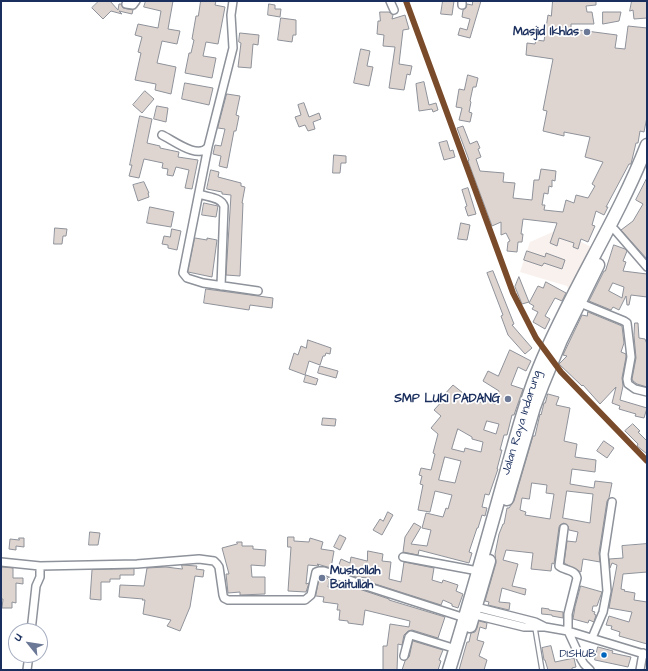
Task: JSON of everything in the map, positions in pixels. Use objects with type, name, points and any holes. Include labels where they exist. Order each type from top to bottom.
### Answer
[{"type":"highway","name":"Jalan Raya Indarung","points":[[574,308],[647,145]]},
{"type":"highway","name":"Jalan Raya Indarung","points":[[456,670],[470,613],[478,571],[534,407],[543,370],[558,336],[616,230],[647,163]]},
{"type":"highway","name":"Jalan Raya Indarung","points":[[449,670],[498,529],[507,486]]},
{"type":"street","points":[[126,4],[133,5],[136,1]]},
{"type":"street","points":[[233,1],[231,14],[233,38],[232,48],[208,147],[182,273],[186,278],[194,281],[258,291]]},
{"type":"street","points":[[390,1],[394,10]]},
{"type":"street","points":[[162,135],[185,148],[196,151],[206,150],[208,147]]},
{"type":"street","points":[[198,194],[219,200],[224,206],[221,286]]},
{"type":"street","points":[[616,230],[647,267]]},
{"type":"street","points":[[574,308],[627,323],[631,357],[627,379],[628,384],[635,389],[647,392]]},
{"type":"street","points":[[592,638],[606,601],[607,591],[604,554],[612,502]]},
{"type":"street","points":[[564,528],[559,566],[574,572],[577,578],[568,614],[568,631],[581,658],[590,670]]},
{"type":"street","points":[[403,557],[478,571]]},
{"type":"street","points":[[1,562],[40,566],[137,564],[199,559],[217,564],[219,567],[223,595],[224,598],[228,600],[305,600],[311,595],[316,572],[321,571],[470,613],[568,631],[645,654],[640,670]]},
{"type":"street","points":[[32,623],[36,586],[40,577],[40,566]]},
{"type":"street","points":[[404,656],[409,637],[411,635],[456,649]]},
{"type":"lane","points":[[535,625],[542,670]]},
{"type":"shaded area","points":[[555,231],[574,238],[593,248],[570,292],[567,286],[520,272],[530,242]]},
{"type":"building","points":[[99,1],[110,1],[118,10],[119,4],[121,4],[123,8],[133,10],[132,14],[119,11],[122,14],[111,11],[103,19],[92,8]]},
{"type":"building","points":[[146,1],[173,1],[168,29],[180,31],[177,44],[162,41],[157,63],[176,67],[171,94],[155,90],[156,84],[135,80],[141,53],[138,52],[142,37],[135,35],[138,24],[158,28],[161,11],[144,7]]},
{"type":"building","points":[[201,1],[216,1],[215,5],[225,7],[218,44],[206,42],[203,56],[216,58],[212,78],[185,73],[189,53],[191,53],[194,40],[192,39],[196,16],[198,16]]},
{"type":"building","points":[[443,1],[454,1],[452,15],[441,14]]},
{"type":"building","points":[[473,1],[481,1],[470,38],[458,35],[460,28],[467,30],[470,19],[462,17],[463,10],[466,8],[467,4],[472,5]]},
{"type":"building","points":[[553,1],[596,1],[596,5],[586,6],[587,12],[592,12],[594,24],[571,24],[571,29],[617,35],[615,48],[625,49],[628,26],[647,28],[647,117],[644,132],[640,131],[638,143],[636,143],[631,164],[629,164],[606,207],[608,207],[604,215],[596,211],[592,225],[595,226],[588,242],[581,239],[578,249],[573,247],[574,243],[559,238],[557,246],[550,243],[557,223],[523,219],[521,234],[523,234],[522,242],[518,242],[517,252],[507,251],[508,242],[510,241],[506,233],[501,235],[501,222],[492,226],[457,128],[463,126],[470,144],[477,141],[480,148],[478,149],[481,157],[476,159],[480,171],[504,173],[503,182],[515,183],[513,198],[532,200],[534,180],[539,180],[541,169],[556,171],[555,181],[552,180],[552,187],[549,186],[548,194],[544,193],[542,205],[545,205],[544,210],[563,212],[566,200],[574,203],[576,195],[588,198],[595,186],[592,184],[603,162],[585,157],[590,137],[564,132],[564,136],[543,131],[547,111],[543,110],[553,59],[526,55],[527,43],[535,44],[536,40],[544,41],[548,15],[551,16]]},
{"type":"building","points":[[632,1],[647,1],[647,18],[634,19],[633,10],[630,11]]},
{"type":"building","points":[[269,4],[275,5],[275,9],[281,9],[280,17],[268,15]]},
{"type":"building","points":[[380,12],[389,12],[393,15],[392,19],[405,15],[409,29],[403,30],[399,64],[412,66],[410,75],[407,74],[404,90],[389,88],[395,47],[383,46],[384,35],[377,34],[378,21],[380,21]]},
{"type":"building","points":[[603,12],[621,12],[619,21],[603,24]]},
{"type":"building","points":[[281,18],[296,20],[296,35],[293,35],[292,42],[278,40]]},
{"type":"building","points":[[240,33],[259,35],[258,45],[253,44],[251,68],[238,67],[241,43],[239,42]]},
{"type":"building","points":[[361,49],[370,51],[367,66],[373,67],[369,86],[354,83]]},
{"type":"building","points":[[468,75],[478,78],[476,87],[473,87],[470,101],[469,112],[472,113],[470,122],[459,120],[462,108],[456,107],[459,89],[464,90]]},
{"type":"building","points":[[424,82],[429,105],[436,103],[438,110],[433,112],[432,109],[419,111],[416,84]]},
{"type":"building","points":[[185,83],[213,88],[209,105],[182,99]]},
{"type":"building","points":[[145,91],[154,99],[142,113],[133,105]]},
{"type":"building","points":[[227,94],[240,96],[236,115],[239,116],[236,131],[234,131],[227,168],[219,166],[221,156],[213,154],[215,145],[221,146],[225,129],[218,128]]},
{"type":"building","points":[[304,103],[309,117],[319,113],[321,119],[313,122],[315,129],[308,131],[305,125],[299,127],[295,117],[301,115],[298,105]]},
{"type":"building","points":[[157,106],[168,108],[166,122],[154,119]]},
{"type":"building","points":[[140,116],[152,119],[147,143],[160,146],[160,148],[179,152],[178,157],[198,160],[192,189],[185,188],[189,170],[176,167],[173,176],[167,175],[168,169],[162,168],[163,163],[144,159],[139,178],[129,176]]},
{"type":"building","points":[[447,141],[450,151],[453,150],[455,157],[444,160],[439,143]]},
{"type":"building","points":[[334,155],[346,156],[346,163],[341,163],[340,173],[333,173]]},
{"type":"building","points":[[211,170],[219,172],[218,177],[241,183],[241,186],[245,187],[242,203],[240,276],[226,275],[231,195],[222,194],[222,192],[207,189]]},
{"type":"building","points":[[647,178],[647,259],[621,230],[633,221],[643,204],[636,200]]},
{"type":"building","points":[[144,182],[149,193],[149,197],[138,201],[133,185]]},
{"type":"building","points":[[468,188],[476,214],[468,216],[465,207],[467,206],[462,190]]},
{"type":"building","points":[[204,203],[218,206],[216,217],[202,215]]},
{"type":"building","points":[[150,207],[174,212],[171,227],[147,223]]},
{"type":"building","points":[[461,223],[470,225],[467,240],[458,239]]},
{"type":"building","points":[[55,228],[67,229],[66,236],[63,236],[62,244],[54,244]]},
{"type":"building","points":[[172,229],[181,231],[177,250],[168,248],[168,245],[162,244],[164,236],[170,237]]},
{"type":"building","points":[[195,238],[217,240],[212,277],[188,272]]},
{"type":"building","points":[[614,245],[625,249],[627,251],[623,261],[626,262],[623,271],[647,274],[647,297],[631,295],[629,305],[627,305],[626,296],[619,310],[613,307],[611,310],[589,301],[605,271]],"holes":[[[613,283],[624,287],[622,298],[609,291]]]},
{"type":"building","points":[[527,251],[545,257],[546,253],[565,260],[562,269],[544,263],[542,266],[524,260]]},
{"type":"building","points":[[493,271],[514,324],[512,325],[532,348],[525,354],[508,335],[501,316],[503,315],[487,273]]},
{"type":"building","points":[[519,277],[529,302],[522,304],[515,287]]},
{"type":"building","points":[[546,282],[566,293],[562,301],[555,298],[545,316],[550,319],[545,329],[533,322],[538,312],[532,309],[534,306],[529,303],[538,286],[543,288]]},
{"type":"building","points":[[206,289],[273,298],[272,308],[250,305],[249,310],[204,303]]},
{"type":"building","points":[[588,312],[622,326],[624,343],[621,352],[626,354],[626,357],[620,400],[647,408],[644,418],[619,409],[620,406],[612,403],[616,387],[600,404],[583,385],[582,386],[559,364],[567,356],[563,355],[582,315],[587,316]]},
{"type":"building","points":[[635,323],[638,323],[639,338],[645,339],[647,344],[647,387],[637,384],[632,379],[636,358],[634,336]]},
{"type":"building","points":[[308,340],[331,348],[330,354],[326,353],[325,356],[323,356],[320,365],[309,361],[305,375],[289,369],[294,353],[298,355],[301,346],[306,348]]},
{"type":"building","points":[[510,350],[531,361],[526,371],[518,367],[511,385],[523,389],[514,415],[512,415],[507,435],[504,435],[500,450],[502,450],[498,469],[489,495],[485,494],[482,507],[487,508],[485,516],[482,515],[469,552],[472,553],[469,563],[419,550],[418,555],[403,552],[405,537],[414,523],[421,527],[411,544],[427,546],[431,530],[422,528],[426,513],[443,517],[446,508],[448,509],[452,495],[435,491],[430,512],[418,510],[423,485],[420,484],[422,476],[419,475],[421,468],[431,470],[435,454],[433,453],[438,434],[431,428],[441,416],[434,410],[445,398],[443,396],[453,385],[463,393],[482,403],[483,400],[495,404],[499,391],[483,381],[488,371],[498,376]],"holes":[[[487,421],[499,424],[496,434],[484,430]],[[458,429],[472,437],[472,439],[483,442],[481,452],[465,448],[464,452],[452,449]],[[445,457],[461,461],[455,483],[439,480]]]},
{"type":"building","points":[[320,366],[338,371],[336,378],[318,373]]},
{"type":"building","points":[[306,375],[318,379],[316,385],[304,382]]},
{"type":"building","points":[[548,394],[559,397],[556,405],[570,408],[564,441],[577,444],[575,457],[596,460],[595,472],[572,469],[570,484],[594,488],[595,481],[612,483],[607,501],[599,553],[600,562],[583,559],[581,572],[564,563],[567,541],[576,542],[578,532],[569,530],[568,526],[564,523],[559,527],[554,564],[552,563],[551,571],[531,569],[533,553],[506,550],[503,560],[518,564],[512,586],[526,589],[525,595],[502,588],[499,602],[510,603],[509,610],[488,605],[489,602],[485,601],[496,563],[495,554],[499,534],[504,524],[507,508],[509,508],[514,501],[533,436],[535,436],[540,414],[541,415]],"holes":[[[532,483],[547,485],[546,493],[554,494],[550,519],[525,515],[526,512],[520,510],[522,498],[529,499]],[[567,491],[593,494],[590,523],[563,518]]]},
{"type":"building","points":[[323,418],[336,419],[335,426],[322,425]]},
{"type":"building","points":[[633,424],[640,431],[638,432],[647,441],[647,454],[637,446],[638,444],[625,431]]},
{"type":"building","points":[[604,441],[614,448],[607,458],[597,451]]},
{"type":"building","points":[[388,512],[393,515],[382,535],[373,530],[380,519],[383,521]]},
{"type":"building","points":[[90,532],[100,533],[98,545],[89,545]]},
{"type":"building","points":[[340,535],[346,538],[340,550],[334,547]]},
{"type":"building","points":[[288,537],[294,537],[294,541],[309,542],[310,538],[323,542],[321,549],[334,551],[331,568],[317,564],[319,566],[308,565],[306,584],[309,583],[306,592],[288,591],[291,547],[288,547]]},
{"type":"building","points":[[19,538],[24,538],[24,547],[16,546],[16,550],[9,549],[10,539],[19,540]]},
{"type":"building","points":[[237,542],[242,542],[242,546],[253,546],[253,549],[266,550],[265,566],[251,565],[252,577],[265,577],[265,594],[240,595],[240,592],[228,593],[226,574],[229,574],[222,548],[237,544]]},
{"type":"building","points":[[647,544],[647,572],[623,574],[621,589],[635,593],[634,600],[647,602],[647,644],[619,636],[620,632],[611,629],[612,626],[606,625],[609,616],[629,622],[632,612],[609,608],[617,565],[612,563],[610,568],[609,559],[623,558],[622,546]]},
{"type":"building","points":[[368,551],[383,554],[382,561],[391,562],[389,579],[401,582],[404,562],[434,568],[432,580],[442,583],[443,580],[458,585],[456,591],[463,594],[458,608],[443,600],[441,605],[369,582],[370,578],[356,577],[337,570],[341,559],[350,563],[351,557],[367,561]]},
{"type":"building","points":[[182,565],[197,566],[196,569],[204,570],[203,577],[195,576],[190,607],[180,631],[167,626],[171,620],[143,614],[145,600],[119,597],[120,585],[144,586],[147,568],[166,567],[182,569]]},
{"type":"building","points":[[2,567],[13,568],[13,578],[23,578],[23,584],[16,583],[16,603],[12,602],[12,608],[2,608]]},
{"type":"building","points":[[134,569],[134,575],[120,575],[120,579],[110,579],[110,582],[101,582],[101,600],[90,599],[92,570]]},
{"type":"building","points":[[320,576],[329,580],[328,587],[332,582],[338,582],[338,586],[356,588],[445,617],[438,638],[412,630],[408,631],[404,635],[402,645],[398,644],[397,670],[383,670],[383,646],[387,646],[390,624],[409,627],[410,621],[365,610],[363,625],[339,620],[340,610],[337,610],[338,604],[323,602],[324,597],[316,596]]},
{"type":"building","points":[[581,586],[602,592],[597,606],[593,606],[592,611],[595,612],[594,614],[596,615],[594,622],[589,620],[588,623],[573,619]]},
{"type":"building","points":[[542,608],[563,612],[563,618],[542,614]]},
{"type":"building","points":[[479,621],[487,623],[486,629],[480,627],[477,640],[484,642],[479,656],[487,660],[484,670],[459,670],[467,642],[469,642],[471,633],[475,632]]},
{"type":"building","points":[[413,641],[443,650],[439,660],[441,661],[438,670],[402,670],[405,661],[409,657]]},
{"type":"building","points":[[551,646],[555,662],[574,658],[576,667],[572,668],[572,670],[548,670],[544,660],[542,648]]},
{"type":"building","points":[[598,647],[613,651],[612,653],[631,657],[628,667],[595,660]]},
{"type":"transit line","points":[[406,1],[513,293],[536,338],[561,372],[647,461]]},
{"type":"place","name":"Masjid Ikhlas","points":[[587,32]]},
{"type":"place","name":"SMP LUKI PADANG","points":[[508,399]]},
{"type":"place","name":"Mushollah Baitullah","points":[[322,578]]},
{"type":"place","name":"DISHUB","points":[[604,655]]}]
